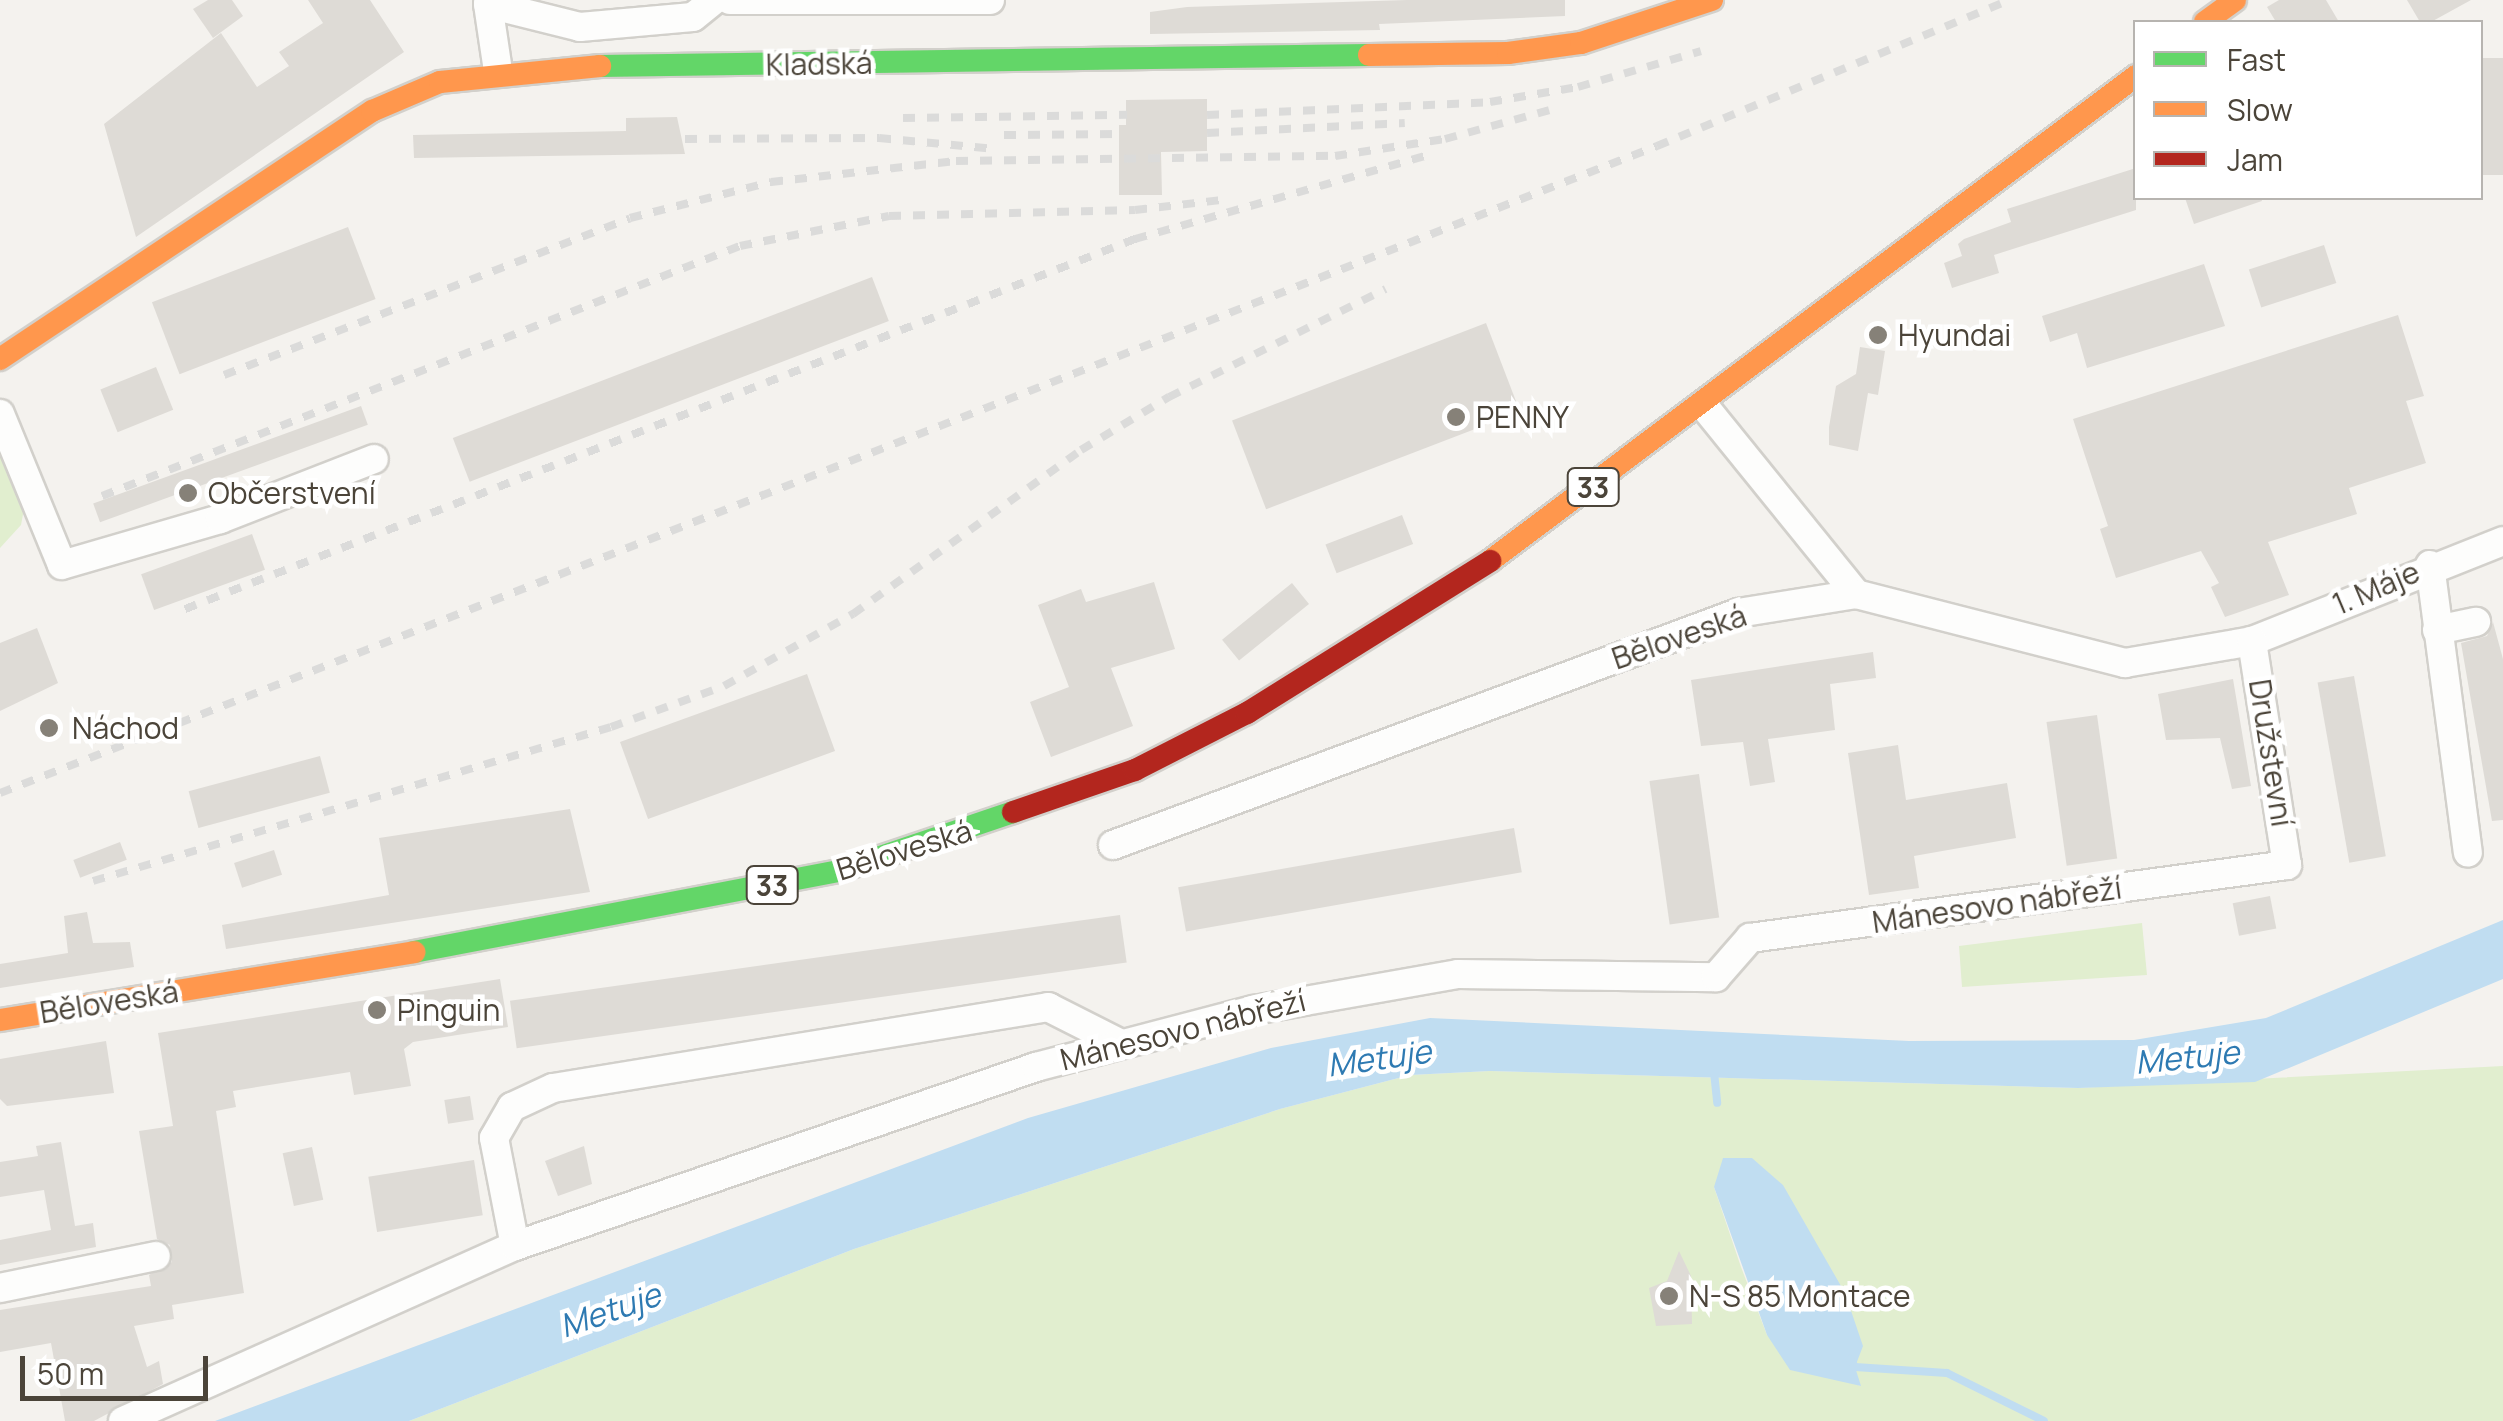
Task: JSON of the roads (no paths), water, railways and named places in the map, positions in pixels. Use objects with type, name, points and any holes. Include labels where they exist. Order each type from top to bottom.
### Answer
[{"type":"main road","name":"Kladská","points":[[0,358],[372,111],[440,82],[498,71],[1494,54],[1581,43],[1712,0]]},
{"type":"main road","points":[[2209,20],[2235,0]]},
{"type":"main road","name":"Běloveská","points":[[0,1020],[678,905],[842,870],[1063,799],[1192,742],[1344,657],[1482,567],[1704,406],[2133,78]]},
{"type":"street","points":[[498,71],[484,2],[522,8],[580,27],[693,17],[714,0]]},
{"type":"street","points":[[730,0],[990,0]]},
{"type":"street","points":[[1704,406],[1856,594]]},
{"type":"street","points":[[0,414],[57,553],[220,520],[374,459]]},
{"type":"street","name":"1. Máje","points":[[2252,641],[2430,565],[2503,541]]},
{"type":"street","points":[[2430,565],[2468,852]]},
{"type":"street","name":"Běloveská","points":[[1113,845],[1738,613],[1856,594],[2124,664],[2252,641]]},
{"type":"street","points":[[2437,630],[2476,622]]},
{"type":"street","name":"Družstevní","points":[[2252,641],[2287,865]]},
{"type":"street","name":"Mánesovo nábřeží","points":[[122,1421],[514,1246],[824,1136],[1121,1044],[1360,987],[1458,974],[1716,976],[1750,938],[2287,865]]},
{"type":"street","points":[[514,1246],[494,1138],[512,1107],[552,1088],[1048,1007],[1121,1044]]},
{"type":"street","points":[[0,1288],[156,1256]]},
{"type":"water","name":"Metuje","points":[[2503,920],[2503,979],[2255,1082],[2078,1088],[1490,1071],[1410,1075],[1280,1109],[854,1249],[409,1421],[215,1421],[1028,1118],[1271,1048],[1430,1018],[1909,1041],[2134,1040],[2266,1018]]},
{"type":"water","points":[[1723,1158],[1752,1158],[1783,1185],[1845,1293],[1863,1346],[1855,1367],[1861,1386],[1790,1370],[1767,1335],[1714,1187]]},
{"type":"waterway","points":[[1714,1072],[1717,1103]]},
{"type":"waterway","points":[[1850,1359],[1855,1367],[1947,1373],[2044,1421]]},
{"type":"railway","points":[[0,793],[1657,146],[2010,0]]},
{"type":"railway","points":[[1207,115],[1490,102],[1578,87],[1701,51]]},
{"type":"railway","points":[[224,375],[630,218],[771,182],[956,161],[1335,156],[1445,139],[1553,109]]},
{"type":"railway","points":[[903,118],[1127,115]]},
{"type":"railway","points":[[1207,133],[1405,123]]},
{"type":"railway","points":[[1004,135],[1119,134]]},
{"type":"railway","points":[[685,139],[879,138],[995,149]]},
{"type":"railway","points":[[185,609],[1135,239],[1424,156]]},
{"type":"railway","points":[[102,496],[740,246],[889,216],[1135,210],[1222,200]]},
{"type":"railway","points":[[93,881],[611,727],[724,686],[853,614],[1081,450],[1169,397],[1386,289]]},
{"type":"place","name":"Hyundai","points":[[1878,335]]},
{"type":"place","name":"PENNY","points":[[1456,417]]},
{"type":"place","name":"Občerstvení","points":[[188,493]]},
{"type":"place","name":"Náchod","points":[[49,728]]},
{"type":"place","name":"Pinguin","points":[[377,1010]]},
{"type":"place","name":"N-S 85 Montace","points":[[1669,1296]]}]
